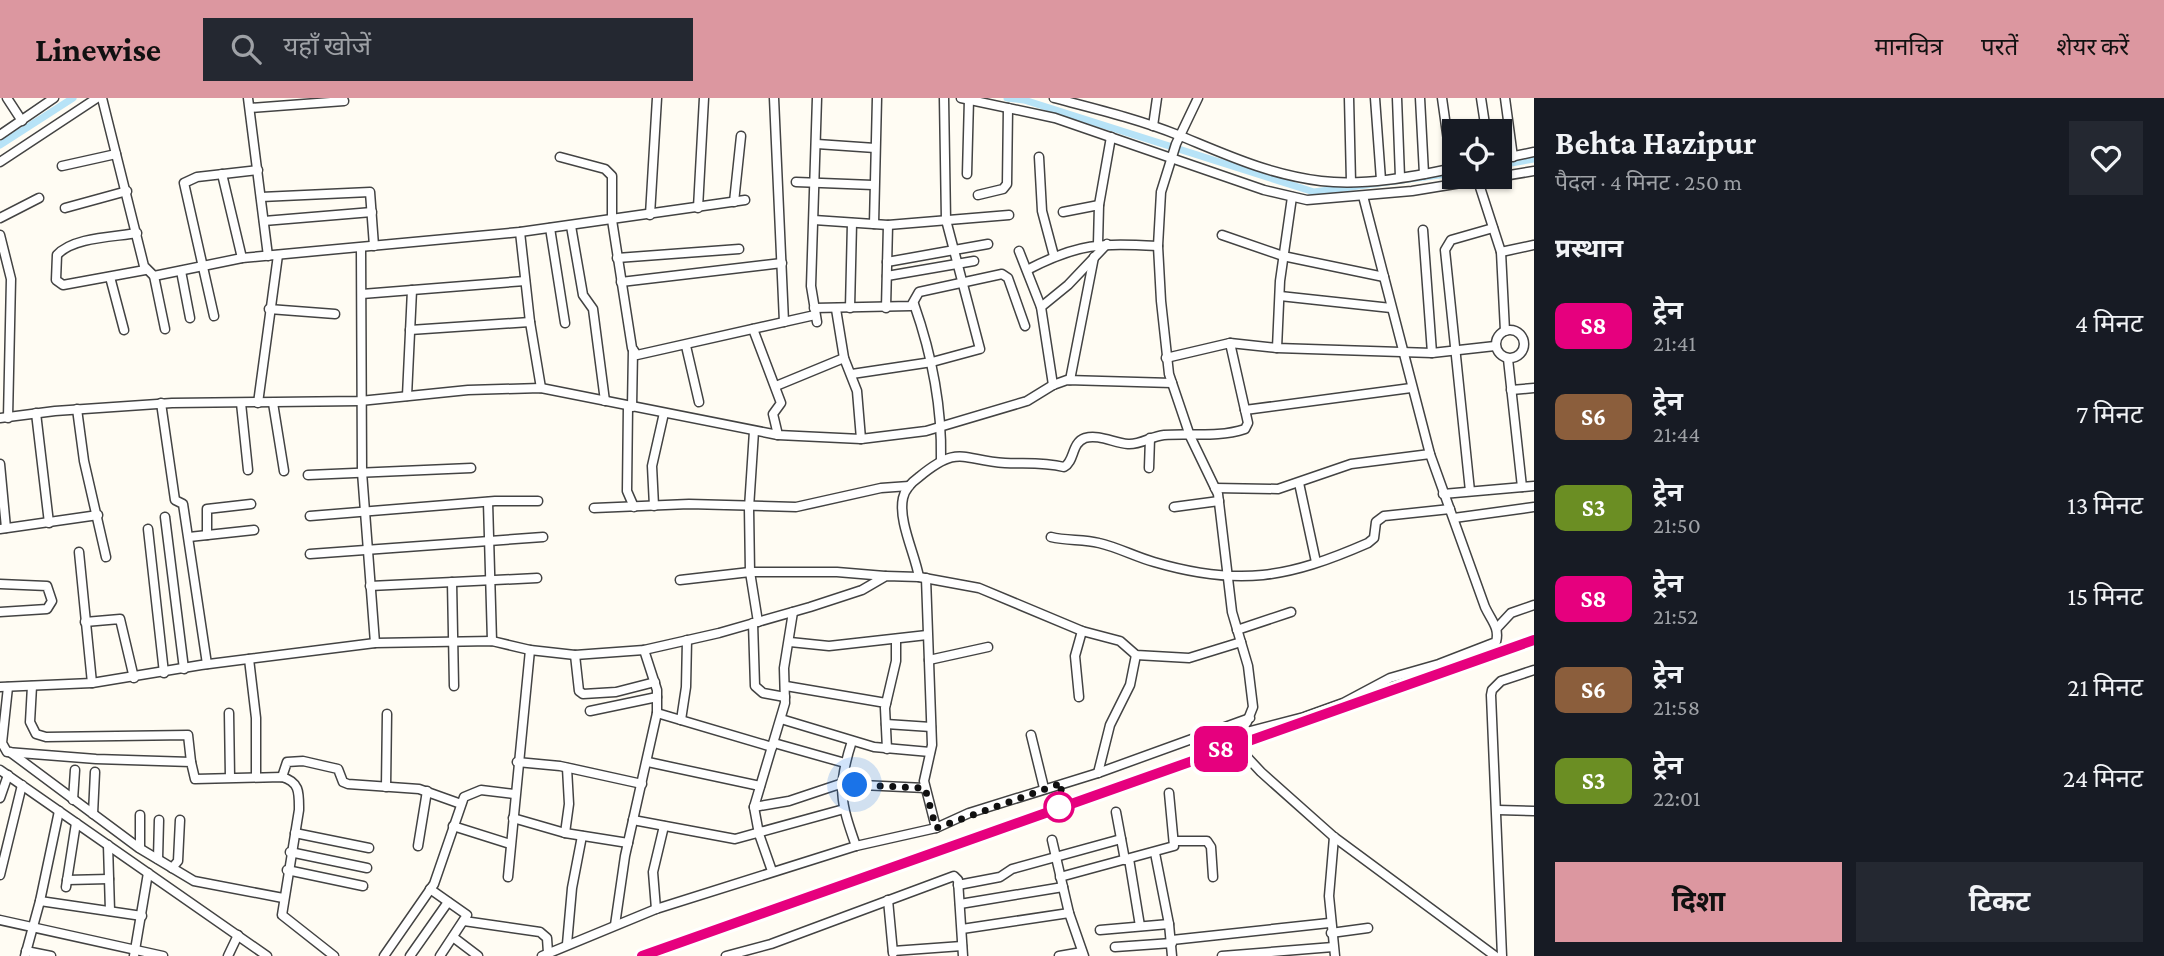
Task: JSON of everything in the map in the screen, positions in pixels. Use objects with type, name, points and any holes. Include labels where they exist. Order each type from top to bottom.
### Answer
[{"type":"street","points":[[7,98],[22,121]]},
{"type":"street","points":[[0,135],[22,121],[41,102],[54,98]]},
{"type":"street","points":[[0,162],[99,98],[127,191],[145,270]]},
{"type":"street","points":[[248,98],[268,256]]},
{"type":"street","points":[[650,215],[657,98]]},
{"type":"street","points":[[698,208],[704,98]]},
{"type":"street","points":[[774,98],[784,322]]},
{"type":"street","points":[[816,315],[811,286],[817,98]]},
{"type":"street","points":[[874,224],[877,98]]},
{"type":"street","points":[[852,374],[932,362],[979,349],[946,219],[944,98]]},
{"type":"street","points":[[1054,98],[1153,126],[1174,147],[1292,197],[1324,200],[1363,196],[1441,178]]},
{"type":"street","points":[[1090,108],[1092,98]]},
{"type":"street","points":[[1153,126],[1157,98]]},
{"type":"street","points":[[1198,98],[1174,147],[1161,192],[1158,246],[1166,358],[1190,436],[1219,501],[1227,578],[1252,702],[1250,718],[1232,741],[1334,837],[1495,956]]},
{"type":"street","points":[[1349,98],[1351,182]]},
{"type":"street","points":[[1376,98],[1381,180]]},
{"type":"street","points":[[1397,98],[1400,177]]},
{"type":"street","points":[[1420,98],[1424,174]]},
{"type":"street","points":[[1442,98],[1445,119]]},
{"type":"street","points":[[1482,98],[1485,119]]},
{"type":"street","points":[[1505,98],[1513,157],[1534,152]]},
{"type":"street","points":[[967,174],[965,99],[986,100],[1008,108],[1055,118],[1111,137],[1174,147],[1321,181],[1381,180],[1424,174],[1441,178]]},
{"type":"street","points":[[250,108],[344,101]]},
{"type":"street","points":[[978,195],[1003,189],[1007,184],[1008,108]]},
{"type":"street","points":[[734,202],[741,136]]},
{"type":"street","points":[[1041,307],[1068,285],[1094,257],[1102,244],[1099,205],[1111,137]]},
{"type":"street","points":[[817,144],[875,148]]},
{"type":"street","points":[[62,166],[116,154]]},
{"type":"street","points":[[561,157],[609,172],[613,182],[612,220],[633,350],[627,491],[634,507]]},
{"type":"street","points":[[1040,157],[1042,211],[1054,256]]},
{"type":"street","points":[[214,316],[184,183],[189,178],[258,170]]},
{"type":"street","points":[[1512,176],[1534,172]]},
{"type":"street","points":[[222,174],[242,258]]},
{"type":"street","points":[[796,182],[873,185]]},
{"type":"street","points":[[1481,189],[1500,252],[1505,331]]},
{"type":"street","points":[[65,208],[127,191]]},
{"type":"street","points":[[261,197],[370,192],[374,246]]},
{"type":"street","points":[[1235,734],[1318,712],[1343,703],[1390,678],[1438,664],[1496,642],[1497,628],[1485,607],[1430,454],[1363,196]]},
{"type":"street","points":[[1277,348],[1283,256],[1292,197]]},
{"type":"street","points":[[0,218],[38,198]]},
{"type":"street","points":[[137,233],[83,243],[57,255],[56,280],[60,285],[145,270],[154,276],[242,258],[520,232],[745,200]]},
{"type":"street","points":[[1063,212],[1099,205]]},
{"type":"street","points":[[264,221],[372,212]]},
{"type":"street","points":[[814,220],[888,225],[1009,215]]},
{"type":"street","points":[[850,308],[852,223]]},
{"type":"street","points":[[886,308],[888,225]]},
{"type":"street","points":[[571,226],[582,292],[593,309],[605,401]]},
{"type":"street","points":[[551,228],[565,323]]},
{"type":"street","points":[[1470,491],[1446,244],[1451,240],[1493,228]]},
{"type":"street","points":[[1423,230],[1432,353]]},
{"type":"street","points":[[520,232],[541,388]]},
{"type":"street","points":[[0,235],[11,279],[4,418],[161,403],[360,401],[541,388],[778,435],[861,439],[895,436],[942,426],[1027,401],[1052,384],[1070,380],[1172,383]]},
{"type":"street","points":[[1222,235],[1283,256],[1384,277]]},
{"type":"street","points":[[887,262],[988,244]]},
{"type":"street","points":[[1027,270],[1054,256],[1102,244],[1158,246]]},
{"type":"street","points":[[1500,252],[1534,245]]},
{"type":"street","points":[[360,248],[362,472],[375,643]]},
{"type":"street","points":[[617,258],[739,249]]},
{"type":"street","points":[[1019,251],[1041,307],[1052,384]]},
{"type":"street","points":[[258,403],[278,255]]},
{"type":"street","points":[[1070,380],[1094,257]]},
{"type":"street","points":[[887,276],[974,261]]},
{"type":"street","points":[[621,282],[782,263]]},
{"type":"street","points":[[181,271],[190,318]]},
{"type":"street","points":[[941,459],[942,426],[932,362],[914,304],[919,292],[1004,274],[1025,326]]},
{"type":"street","points":[[110,276],[124,330]]},
{"type":"street","points":[[154,276],[165,329]]},
{"type":"street","points":[[362,294],[525,281]]},
{"type":"street","points":[[407,396],[412,290]]},
{"type":"street","points":[[1280,296],[1391,308]]},
{"type":"street","points":[[633,350],[642,355],[836,309],[886,308],[914,304]]},
{"type":"street","points":[[269,309],[335,314]]},
{"type":"street","points":[[836,309],[844,358],[857,391],[861,439]]},
{"type":"street","points":[[410,330],[530,322]]},
{"type":"street","points":[[753,329],[781,405],[774,414],[778,435]]},
{"type":"street","points":[[1505,331],[1518,333],[1524,343],[1521,354],[1508,359],[1500,355],[1495,346],[1497,337],[1505,331]]},
{"type":"street","points":[[1524,343],[1534,342]]},
{"type":"street","points":[[1166,358],[1230,343],[1277,348],[1432,353],[1495,346]]},
{"type":"street","points":[[936,828],[925,788],[931,727],[929,660],[923,577],[903,508],[904,495],[909,486],[941,459],[961,456],[1002,463],[1034,461],[1064,467],[1070,463],[1075,446],[1084,439],[1099,438],[1129,444],[1150,438],[1209,436],[1245,429],[1248,426],[1230,343]]},
{"type":"street","points":[[686,346],[699,402]]},
{"type":"street","points":[[776,386],[844,358]]},
{"type":"street","points":[[1508,359],[1522,487]]},
{"type":"street","points":[[1245,410],[1411,388]]},
{"type":"street","points":[[1511,390],[1534,388]]},
{"type":"street","points":[[272,402],[284,471]]},
{"type":"street","points":[[161,403],[175,500],[183,504],[207,664]]},
{"type":"street","points":[[241,403],[248,470]]},
{"type":"street","points":[[77,409],[84,461],[106,557]]},
{"type":"street","points":[[654,506],[652,466],[664,413]]},
{"type":"street","points":[[36,414],[49,523]]},
{"type":"street","points":[[754,431],[749,508],[750,572],[756,622],[755,686],[763,692],[785,697]]},
{"type":"street","points":[[1149,468],[1150,438]]},
{"type":"street","points":[[1215,488],[1278,489],[1359,462],[1430,454]]},
{"type":"street","points":[[0,464],[3,528],[98,515]]},
{"type":"street","points":[[308,475],[471,468]]},
{"type":"street","points":[[1299,483],[1316,562]]},
{"type":"street","points":[[594,508],[807,506],[881,488],[909,486]]},
{"type":"street","points":[[1443,494],[1534,486]]},
{"type":"street","points":[[310,516],[488,502],[538,501]]},
{"type":"street","points":[[1174,507],[1219,501]]},
{"type":"street","points":[[488,502],[492,641]]},
{"type":"street","points":[[207,535],[207,509],[251,504]]},
{"type":"street","points":[[1454,518],[1534,507]]},
{"type":"street","points":[[1051,537],[1100,543],[1166,566],[1227,578],[1265,577],[1368,543],[1374,538],[1376,522],[1384,516],[1450,509]]},
{"type":"street","points":[[165,517],[184,669]]},
{"type":"street","points":[[148,529],[164,673]]},
{"type":"street","points":[[188,537],[254,530]]},
{"type":"street","points":[[310,554],[543,537]]},
{"type":"street","points":[[79,552],[92,683]]},
{"type":"street","points":[[680,580],[750,572],[837,572],[923,577],[979,588],[1083,631],[1120,641],[1136,655],[1189,658],[1241,642]]},
{"type":"street","points":[[191,762],[95,759],[4,750],[4,687],[92,683],[207,664],[375,643],[492,641],[530,650],[575,655],[644,650],[793,612],[862,590],[886,576]]},
{"type":"street","points":[[370,586],[537,578]]},
{"type":"street","points":[[452,582],[454,686]]},
{"type":"street","points":[[0,584],[47,586],[51,601],[47,609],[0,612]]},
{"type":"street","points":[[1497,628],[1511,613],[1534,605]]},
{"type":"street","points":[[772,871],[759,834],[754,807],[785,697],[784,668],[793,612]]},
{"type":"street","points":[[1237,630],[1291,612]]},
{"type":"street","points":[[85,622],[120,620],[134,678]]},
{"type":"street","points":[[1079,697],[1074,656],[1083,631]]},
{"type":"street","points":[[790,642],[830,646],[927,635]]},
{"type":"street","points":[[887,749],[886,703],[896,661],[896,639]]},
{"type":"street","points":[[681,720],[686,687],[687,640]]},
{"type":"street","points":[[929,660],[988,647]]},
{"type":"street","points":[[508,877],[517,762],[530,650]]},
{"type":"street","points":[[615,925],[628,843],[657,713],[655,682],[644,650]]},
{"type":"street","points":[[575,655],[579,691],[583,694],[616,691],[655,682]]},
{"type":"street","points":[[1098,773],[1107,733],[1118,705],[1130,685],[1136,655]]},
{"type":"street","points":[[249,659],[256,718],[256,777]]},
{"type":"street","points":[[1502,956],[1492,690],[1502,681],[1534,670]]},
{"type":"street","points":[[32,686],[30,722],[36,734],[46,737],[188,735],[194,778],[282,777],[293,782],[299,792],[295,833],[281,909],[285,921],[334,956]]},
{"type":"street","points":[[786,686],[886,703]]},
{"type":"street","points":[[590,711],[657,697]]},
{"type":"street","points":[[229,713],[230,778]]},
{"type":"street","points":[[657,713],[845,763]]},
{"type":"street","points":[[386,787],[387,714]]},
{"type":"street","points":[[545,955],[656,909],[856,846],[936,828],[1250,718]]},
{"type":"street","points":[[780,719],[887,749],[930,752]]},
{"type":"street","points":[[886,724],[931,727]]},
{"type":"street","points":[[1031,735],[1044,788]]},
{"type":"street","points":[[852,741],[840,784],[844,809],[856,846]]},
{"type":"street","points":[[10,752],[140,848],[194,881],[283,898]]},
{"type":"street","points":[[282,777],[286,762],[303,761],[338,769],[345,783],[427,791],[461,804]]},
{"type":"street","points":[[517,762],[568,768],[642,785]]},
{"type":"street","points":[[648,762],[760,786]]},
{"type":"street","points":[[565,833],[569,804],[568,768]]},
{"type":"street","points":[[73,800],[75,769]]},
{"type":"street","points":[[0,798],[4,772],[267,956]]},
{"type":"street","points":[[93,814],[95,772]]},
{"type":"street","points":[[754,807],[789,801],[840,784],[925,788]]},
{"type":"street","points":[[0,875],[22,785]]},
{"type":"street","points":[[384,956],[437,876],[461,804],[467,794],[481,790],[514,794]]},
{"type":"street","points":[[418,846],[427,791]]},
{"type":"street","points":[[1060,877],[1171,848],[1175,841],[1170,793]]},
{"type":"street","points":[[634,820],[729,839],[759,834],[844,809]]},
{"type":"street","points":[[1498,810],[1534,811]]},
{"type":"street","points":[[51,956],[26,954],[34,929],[59,811]]},
{"type":"street","points":[[1116,812],[1140,926]]},
{"type":"street","points":[[139,814],[140,848]]},
{"type":"street","points":[[513,818],[565,833],[628,843]]},
{"type":"street","points":[[158,859],[159,820]]},
{"type":"street","points":[[172,868],[178,861],[180,820]]},
{"type":"street","points":[[76,823],[66,884],[109,879]]},
{"type":"street","points":[[453,826],[510,844]]},
{"type":"street","points":[[656,909],[653,872],[664,826]]},
{"type":"street","points":[[295,833],[369,848]]},
{"type":"street","points":[[567,944],[572,888],[582,836]]},
{"type":"street","points":[[1222,956],[1334,951],[1329,923],[1334,837]]},
{"type":"street","points":[[958,885],[999,877],[1012,869],[1121,839]]},
{"type":"street","points":[[1052,840],[1069,913],[1083,954],[1059,956]]},
{"type":"street","points":[[1175,841],[1207,841],[1211,847],[1213,877]]},
{"type":"street","points":[[108,845],[110,911]]},
{"type":"street","points":[[290,852],[367,868]]},
{"type":"street","points":[[1155,853],[1172,942],[1172,956]]},
{"type":"street","points":[[288,870],[363,886]]},
{"type":"street","points":[[134,953],[148,873]]},
{"type":"street","points":[[726,956],[771,944],[950,876],[957,877],[963,956]]},
{"type":"street","points":[[960,904],[1063,887]]},
{"type":"street","points":[[430,889],[467,915],[440,956]]},
{"type":"street","points":[[887,900],[893,953],[962,946]]},
{"type":"street","points":[[40,901],[142,916]]},
{"type":"street","points":[[410,956],[448,902]]},
{"type":"street","points":[[962,929],[1069,913]]},
{"type":"street","points":[[0,919],[134,953],[163,956]]},
{"type":"street","points":[[464,921],[540,932],[547,938],[545,955]]},
{"type":"street","points":[[1115,947],[1329,923]]},
{"type":"street","points":[[1100,930],[1169,924]]},
{"type":"street","points":[[1331,933],[1368,928]]},
{"type":"street","points":[[228,956],[238,936]]},
{"type":"street","points":[[453,937],[478,956]]},
{"type":"waterway","points":[[0,145],[73,98]]},
{"type":"waterway","points":[[1007,98],[1024,100],[1314,192],[1442,175]]},
{"type":"waterway","points":[[1512,163],[1534,159]]},
{"type":"railway","points":[[642,956],[1534,640]]},
{"type":"train","name":"S8","points":[[642,956],[1234,744],[1534,640]]},
{"type":"route","points":[[855,785],[925,788],[936,828],[970,813],[1062,783],[1059,807]]}]
